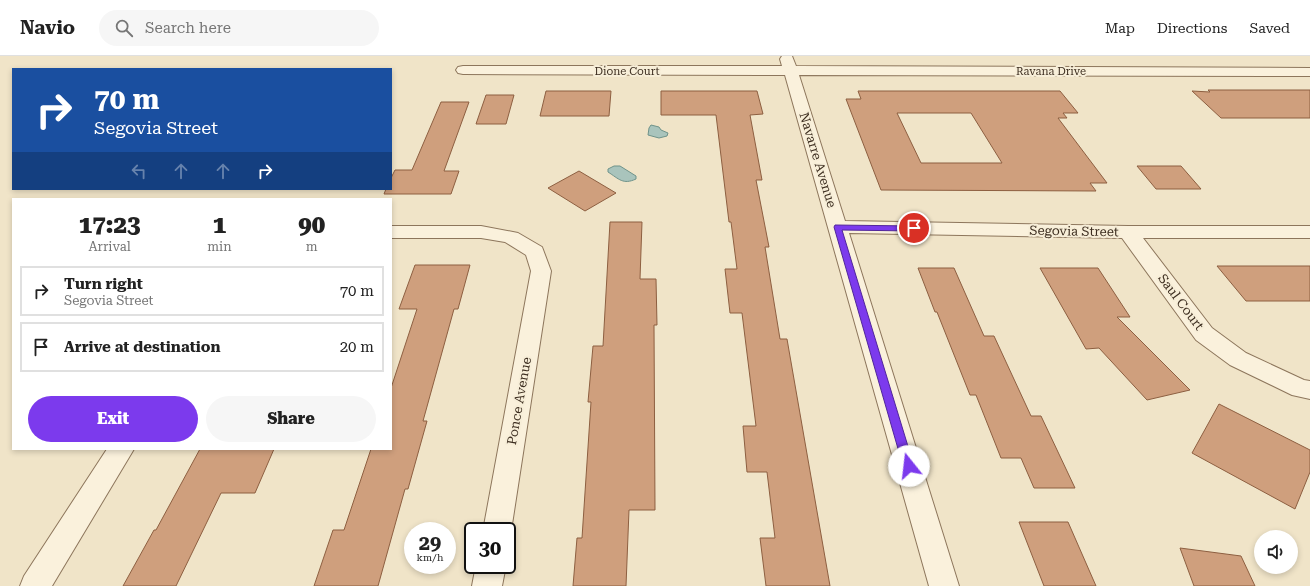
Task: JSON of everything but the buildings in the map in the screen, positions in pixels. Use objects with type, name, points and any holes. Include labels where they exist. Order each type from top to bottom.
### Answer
[{"type":"street","name":"Dione Court","points":[[463,70],[789,64]]},
{"type":"street","name":"Ravana Drive","points":[[789,64],[1310,72]]},
{"type":"street","name":"Navarre Avenue","points":[[789,64],[944,586]]},
{"type":"street","name":"Segovia Street","points":[[838,227],[1128,232],[1310,232]]},
{"type":"street","name":"Ponce Avenue","points":[[392,232],[481,232],[511,237],[535,252],[541,271],[499,522]]},
{"type":"street","name":"Saul Court","points":[[1128,232],[1204,334],[1238,359],[1300,388],[1310,390]]},
{"type":"street","points":[[36,586],[120,450]]},
{"type":"street","points":[[488,586],[490,574]]},
{"type":"water","points":[[651,125],[659,127],[661,130],[668,133],[667,136],[659,138],[648,135]]},
{"type":"water","points":[[614,166],[620,166],[636,176],[636,179],[632,181],[624,181],[618,179],[608,172],[608,169]]},
{"type":"route","points":[[909,466],[838,227],[914,228]]}]
